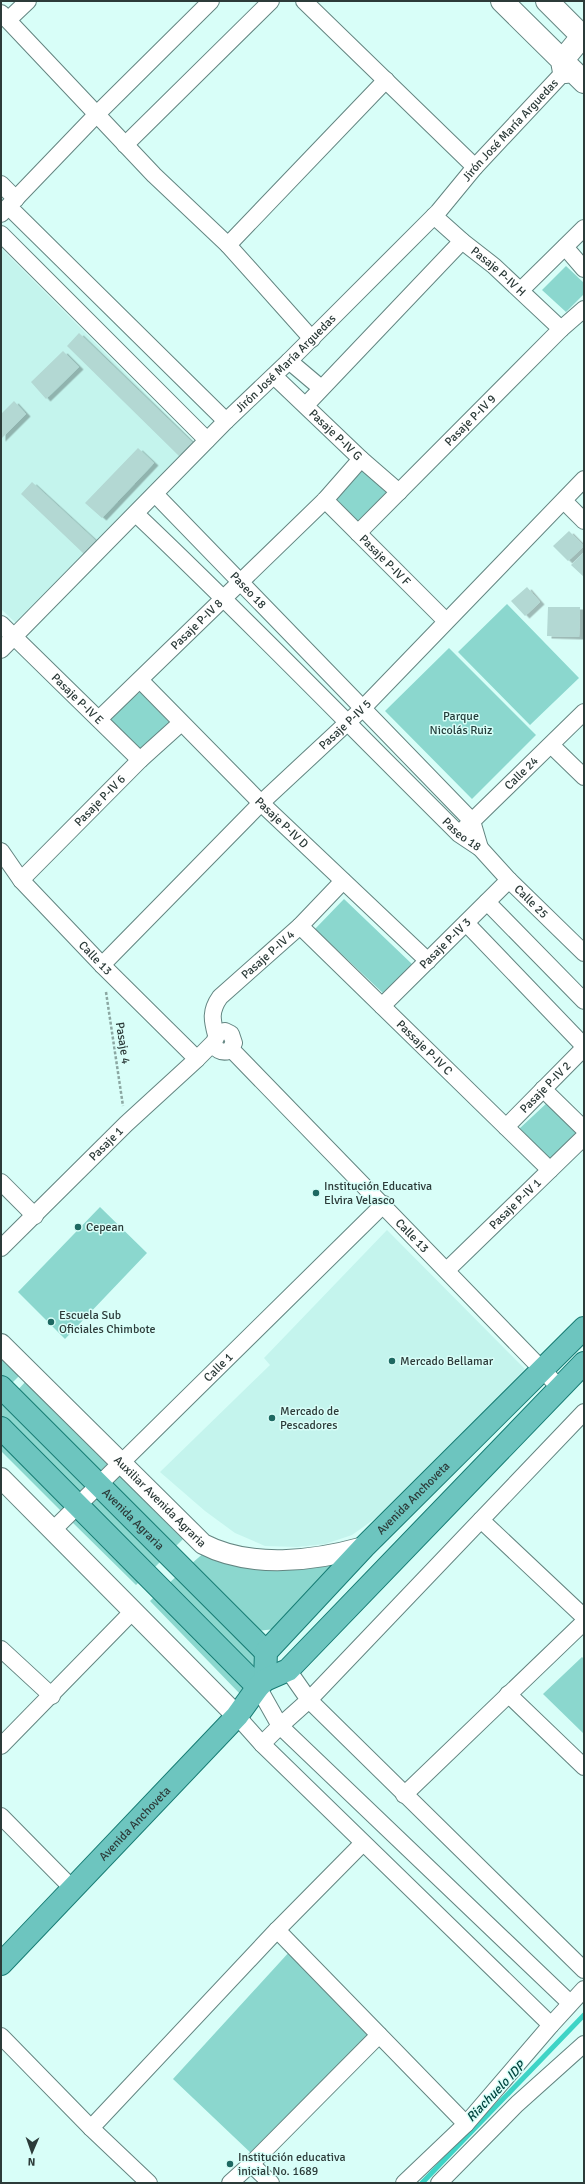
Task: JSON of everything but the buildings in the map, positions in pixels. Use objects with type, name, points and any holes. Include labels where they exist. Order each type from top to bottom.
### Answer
[{"type":"main road","points":[[502,1],[574,70],[583,36],[547,1]]},
{"type":"main road","name":"Avenida Anchoveta","points":[[266,1652],[364,1547],[584,1328]]},
{"type":"main road","points":[[262,1684],[288,1670],[584,1363]]},
{"type":"main road","name":"Avenida Agraria","points":[[1,1387],[266,1652]]},
{"type":"main road","points":[[1,1428],[262,1684]]},
{"type":"main road","points":[[262,1684],[266,1652]]},
{"type":"main road","name":"Avenida Anchoveta","points":[[1,1964],[237,1716],[262,1684]]},
{"type":"street","points":[[28,1],[5,17],[154,175],[228,245],[312,339]]},
{"type":"street","points":[[9,207],[97,114],[211,1]]},
{"type":"street","points":[[125,145],[271,1]]},
{"type":"street","points":[[304,1],[475,167]]},
{"type":"street","name":"Jirón José María Arguedas","points":[[1,650],[207,440],[312,339],[434,216],[475,167],[574,70]]},
{"type":"street","points":[[228,245],[386,80]]},
{"type":"street","points":[[1,184],[9,207],[226,421]]},
{"type":"street","name":"Pasaje P-IV H","points":[[434,216],[462,242],[494,266],[521,290],[561,329]]},
{"type":"street","points":[[521,290],[584,228]]},
{"type":"street","points":[[1,234],[207,440]]},
{"type":"street","points":[[306,406],[321,388],[462,242]]},
{"type":"street","points":[[565,247],[584,269]]},
{"type":"street","name":"Pasaje P-IV 9","points":[[358,533],[561,329],[584,309]]},
{"type":"street","points":[[289,361],[321,388]]},
{"type":"street","name":"Pasaje P-IV G","points":[[274,376],[361,459],[399,492]]},
{"type":"street","name":"Pasaje P-IV 8","points":[[99,720],[325,500],[361,459]]},
{"type":"street","name":"Pasaje P-IV 5","points":[[102,965],[261,803],[362,709],[445,620],[564,501],[584,479]]},
{"type":"street","name":"Paseo 18","points":[[155,494],[239,583],[472,821],[480,848]]},
{"type":"street","name":"Pasaje P-IV F","points":[[325,500],[445,620]]},
{"type":"street","points":[[564,501],[584,521]]},
{"type":"street","name":"Paseo 18","points":[[136,514],[224,597],[347,724],[459,834],[480,848]]},
{"type":"street","name":"Pasaje P-IV E","points":[[1,624],[140,760]]},
{"type":"street","name":"Pasaje P-IV D","points":[[140,680],[180,723],[261,803],[428,961]]},
{"type":"street","name":"Calle 24","points":[[459,834],[584,712]]},
{"type":"street","name":"Pasaje P-IV 6","points":[[21,880],[140,760],[180,723]]},
{"type":"street","points":[[551,744],[584,777]]},
{"type":"street","name":"Calle 25","points":[[480,848],[509,880],[584,953]]},
{"type":"street","name":"Calle 13","points":[[2,855],[21,880],[102,965],[197,1059]]},
{"type":"street","name":"Pasaje P-IV 3","points":[[382,1006],[509,880]]},
{"type":"street","name":"Pasaje P-IV 4","points":[[215,1039],[211,1018],[213,1007],[220,997],[300,926],[344,881]]},
{"type":"street","points":[[487,902],[584,1001]]},
{"type":"street","points":[[466,923],[584,1047]]},
{"type":"street","name":"Passaje P-IV C","points":[[300,926],[550,1170]]},
{"type":"street","name":"Calle 13","points":[[215,1039],[216,1048],[222,1052],[231,1049],[384,1204],[560,1388]]},
{"type":"street","name":"Pasaje 1","points":[[1,1248],[36,1216],[126,1124],[197,1059],[215,1039]]},
{"type":"street","name":"Pasaje P-IV 2","points":[[506,1127],[584,1047]]},
{"type":"street","points":[[543,1089],[584,1129]]},
{"type":"street","name":"Pasaje P-IV 1","points":[[447,1270],[584,1137]]},
{"type":"street","points":[[1,1182],[36,1216]]},
{"type":"street","name":"Calle 1","points":[[53,1530],[384,1204]]},
{"type":"street","name":"Auxiliar Avenida Agraria","points":[[1,1344],[203,1544],[215,1550],[265,1559],[301,1558],[337,1554],[364,1547]]},
{"type":"street","points":[[262,1744],[308,1700],[584,1412]]},
{"type":"street","points":[[1,1478],[237,1716],[262,1744],[551,2025]]},
{"type":"street","points":[[481,1520],[584,1617]]},
{"type":"street","points":[[1,1746],[52,1696],[133,1611]]},
{"type":"street","points":[[404,1795],[584,1622]]},
{"type":"street","points":[[1,1649],[52,1696]]},
{"type":"street","points":[[288,1670],[308,1700],[584,1970]]},
{"type":"street","points":[[262,1684],[280,1726],[570,2003]]},
{"type":"street","points":[[508,1694],[584,1767]]},
{"type":"street","points":[[1,1816],[73,1889]]},
{"type":"street","points":[[91,2128],[277,1930],[363,1843]]},
{"type":"street","points":[[277,1930],[466,2124]]},
{"type":"street","points":[[404,2183],[466,2124],[570,2003],[584,1989]]},
{"type":"street","points":[[230,2183],[252,2164],[379,2035]]},
{"type":"street","points":[[1,2036],[91,2128],[149,2183]]},
{"type":"street","points":[[439,2183],[517,2104],[584,2044]]},
{"type":"street","points":[[252,2164],[271,2183]]},
{"type":"path","name":"Pasaje 4","points":[[102,965],[126,1124]]},
{"type":"shaded area","points":[[1,248],[195,443],[19,626],[1,609]]},
{"type":"shaded area","points":[[387,1230],[525,1369],[411,1493],[352,1535],[325,1544],[297,1547],[265,1546],[235,1533],[205,1511],[160,1472],[270,1365],[264,1358]]},
{"type":"green space","points":[[566,266],[584,283],[584,294],[566,312],[542,290]]},
{"type":"green space","points":[[364,469],[390,493],[361,524],[333,499]]},
{"type":"green space","points":[[507,604],[579,678],[530,725],[458,652]]},
{"type":"green space","name":"Parque Nicolás Ruiz","points":[[449,648],[536,735],[472,799],[385,711]]},
{"type":"green space","points":[[140,692],[170,723],[142,750],[108,718]]},
{"type":"green space","points":[[344,899],[413,965],[385,995],[315,929]]},
{"type":"green space","points":[[549,1101],[580,1131],[550,1159],[519,1129]]},
{"type":"green space","points":[[100,1207],[147,1253],[65,1339],[18,1292]]},
{"type":"green space","points":[[1,1353],[22,1373],[8,1387],[1,1380]]},
{"type":"green space","points":[[27,1380],[111,1462],[99,1474],[15,1393]]},
{"type":"green space","points":[[8,1399],[93,1483],[79,1497],[1,1421],[1,1406]]},
{"type":"green space","points":[[1,1432],[74,1504],[64,1514],[1,1451]]},
{"type":"green space","points":[[120,1473],[184,1538],[172,1550],[108,1484]]},
{"type":"green space","points":[[100,1493],[164,1558],[152,1570],[87,1506]]},
{"type":"green space","points":[[78,1510],[145,1576],[136,1585],[69,1519]]},
{"type":"green space","points":[[205,1552],[343,1557],[275,1629],[257,1631],[191,1564]]},
{"type":"green space","points":[[181,1572],[261,1653],[261,1675],[166,1586]]},
{"type":"green space","points":[[161,1590],[253,1684],[241,1695],[150,1601]]},
{"type":"green space","points":[[582,1657],[584,1659],[584,1734],[543,1694]]},
{"type":"green space","points":[[291,1950],[372,2030],[253,2155],[173,2079]]},
{"type":"waterway","name":"Riachuelo IDP","points":[[422,2183],[584,2015]]},
{"type":"place","name":"Institución Educativa Elvira Velasco","points":[[316,1193]]},
{"type":"place","name":"Cepean","points":[[78,1227]]},
{"type":"place","name":"Escuela Sub Oficiales Chimbote","points":[[51,1322]]},
{"type":"place","name":"Mercado Bellamar","points":[[392,1361]]},
{"type":"place","name":"Mercado de Pescadores","points":[[272,1418]]},
{"type":"place","name":"Institución educativa inicial No. 1689","points":[[230,2164]]}]
